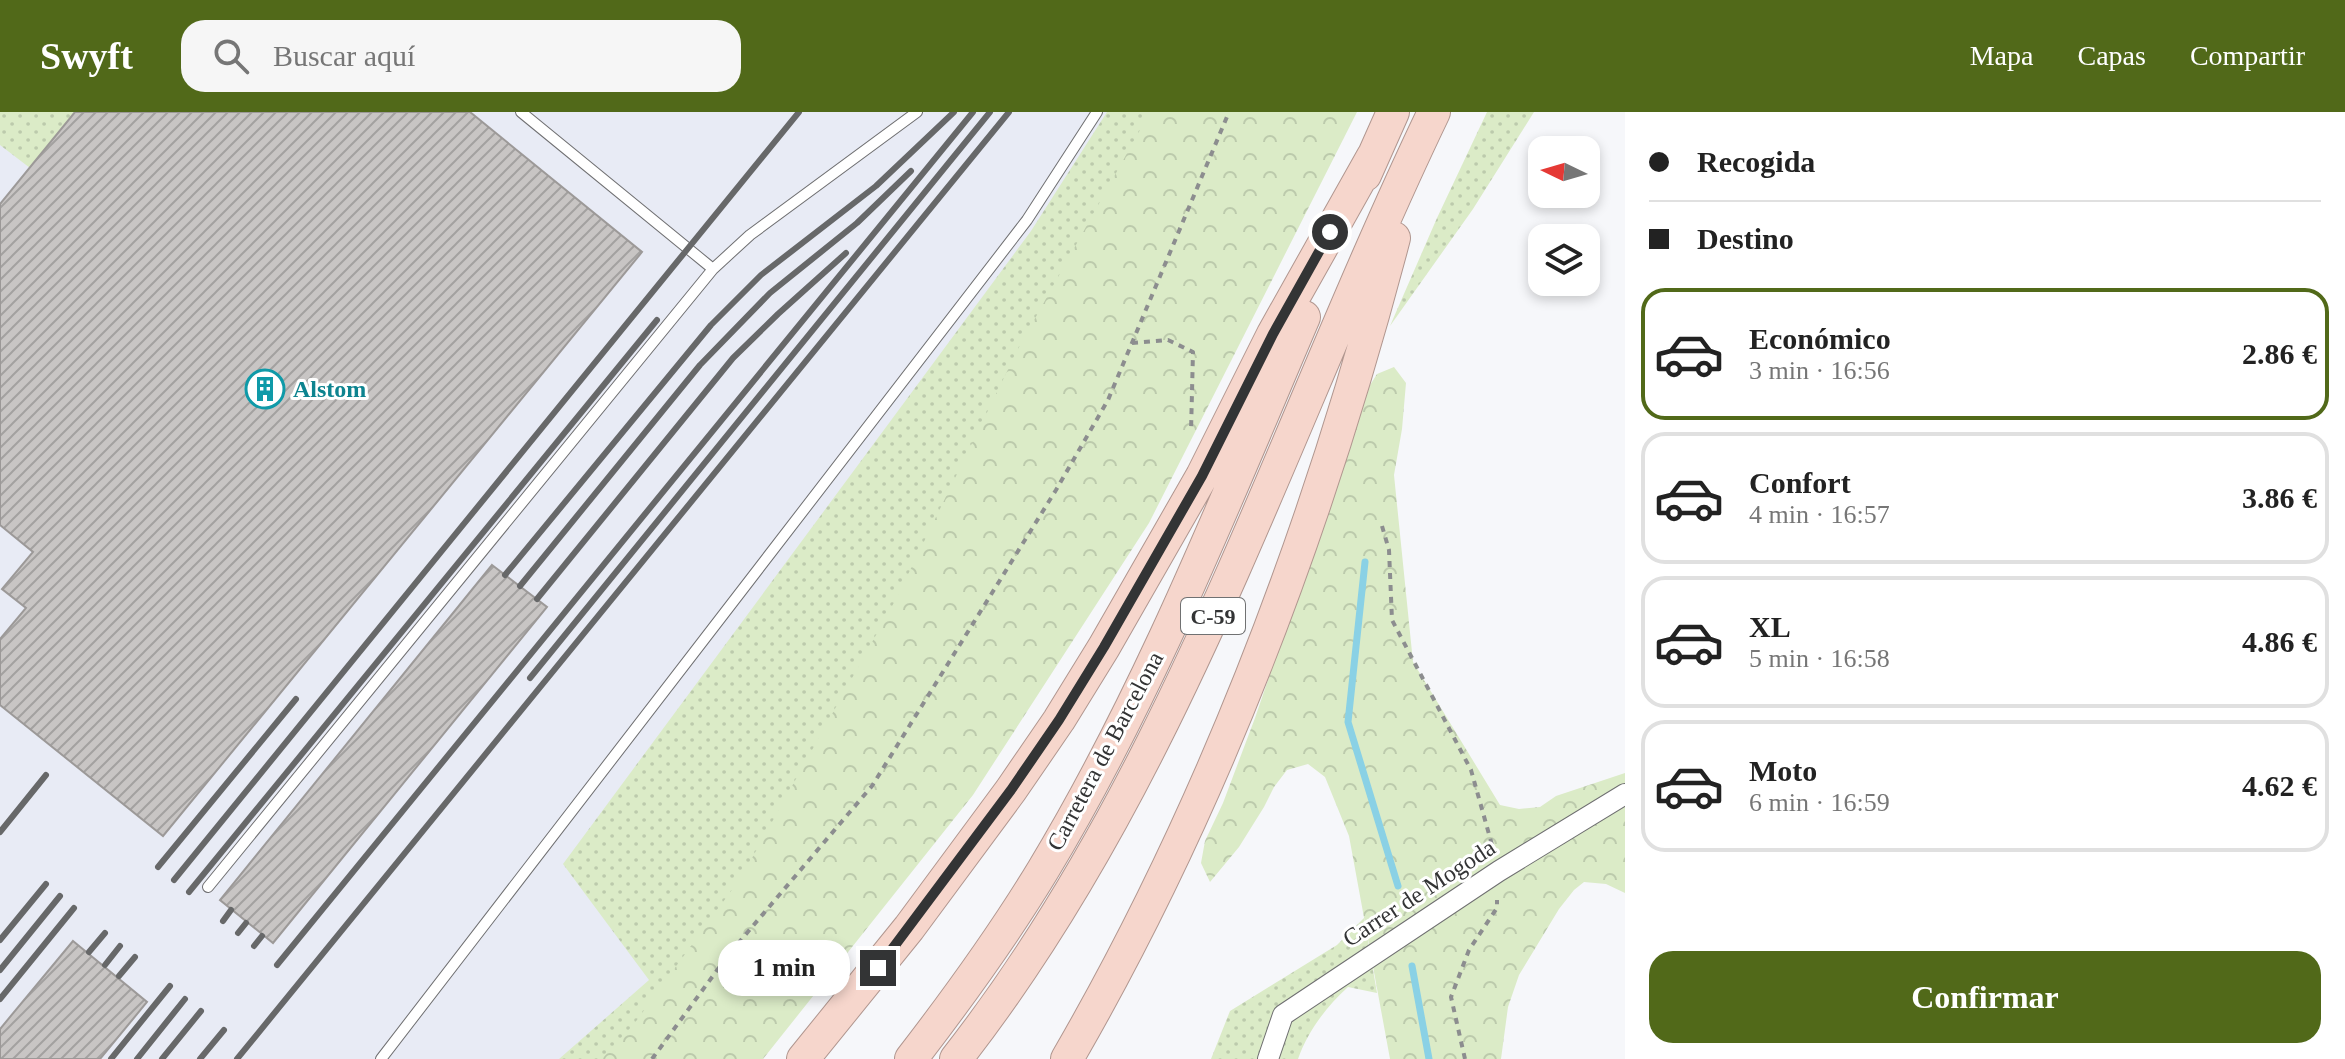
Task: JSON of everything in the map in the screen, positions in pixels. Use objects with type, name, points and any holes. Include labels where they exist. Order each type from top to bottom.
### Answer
[{"type":"highway","name":"Carretera de Barcelona","points":[[911,1059],[979,967],[1042,871],[1115,739],[1243,461],[1393,112]]},
{"type":"highway","name":"Carretera de Barcelona","points":[[956,1059],[1015,979],[1063,904],[1149,753],[1223,595],[1434,112]]},
{"type":"highway","points":[[1067,1059],[1166,872],[1202,796],[1265,646],[1348,406],[1418,145]]},
{"type":"highway","points":[[803,1059],[918,916],[1059,720],[1202,476],[1273,334],[1373,156]]},
{"type":"street","name":"Carrer de Mogoda","points":[[1268,1059],[1283,1015],[1499,871],[1625,794]]},
{"type":"lane","points":[[521,112],[713,269]]},
{"type":"lane","points":[[208,887],[713,269],[750,235],[917,112]]},
{"type":"lane","points":[[381,1059],[1027,220],[1097,112]]},
{"type":"path","points":[[652,1059],[729,954],[872,786],[1056,490],[1108,400],[1229,112]]},
{"type":"path","points":[[1132,343],[1168,340],[1193,352],[1191,432]]},
{"type":"path","points":[[1382,526],[1389,550],[1392,620],[1471,770],[1499,871],[1497,908],[1469,950],[1451,997],[1465,1059]]},
{"type":"shaded area","points":[[0,112],[1165,112],[615,1059],[0,1059]]},
{"type":"green space","points":[[0,112],[75,112],[30,168],[0,145]]},
{"type":"green space","points":[[1107,112],[1165,112],[849,721],[697,961],[615,1059],[559,1059],[649,980],[563,864],[1031,231]]},
{"type":"green space","points":[[1150,112],[1357,112],[1149,523],[973,795],[763,1059],[602,1059],[634,1024],[742,876],[896,599],[1018,349]]},
{"type":"green space","points":[[1487,112],[1534,112],[1473,209],[1390,326],[1437,218]]},
{"type":"green space","points":[[1394,367],[1406,383],[1394,475],[1413,662],[1500,805],[1519,809],[1540,807],[1556,796],[1625,773],[1625,893],[1606,884],[1584,882],[1559,909],[1519,975],[1508,1007],[1501,1059],[1390,1059],[1349,836],[1325,777],[1308,764],[1287,770],[1239,847],[1210,882],[1201,863],[1205,841],[1255,718],[1367,390],[1377,374]]},
{"type":"green space","points":[[1364,918],[1377,993],[1348,987],[1318,1020],[1298,1059],[1211,1059],[1230,1011],[1337,945]]},
{"type":"building","name":"Alstom","points":[[75,112],[470,112],[642,252],[163,836],[0,705],[0,639],[26,608],[2,589],[33,552],[0,525],[0,204]]},
{"type":"building","points":[[492,565],[547,607],[273,943],[220,900]]},
{"type":"building","points":[[73,941],[147,1002],[100,1059],[0,1059],[0,1029]]},
{"type":"waterway","points":[[1365,562],[1348,722],[1398,886]]},
{"type":"waterway","points":[[1412,966],[1429,1059]]},
{"type":"railway","points":[[174,880],[799,112]]},
{"type":"railway","points":[[505,575],[711,325],[761,275],[876,186],[954,112]]},
{"type":"railway","points":[[277,965],[973,112]]},
{"type":"railway","points":[[530,678],[990,112]]},
{"type":"railway","points":[[237,1059],[1009,112]]},
{"type":"railway","points":[[520,586],[700,365],[770,293],[857,223],[911,171]]},
{"type":"railway","points":[[537,599],[733,358],[846,253]]},
{"type":"railway","points":[[189,892],[657,320]]},
{"type":"railway","points":[[158,867],[296,699]]},
{"type":"railway","points":[[0,832],[46,775]]},
{"type":"railway","points":[[0,940],[46,884]]},
{"type":"railway","points":[[0,970],[60,896]]},
{"type":"railway","points":[[0,999],[74,908]]},
{"type":"railway","points":[[223,921],[231,910]]},
{"type":"railway","points":[[238,933],[246,923]]},
{"type":"railway","points":[[89,952],[105,933]]},
{"type":"railway","points":[[254,946],[262,936]]},
{"type":"railway","points":[[105,965],[120,946]]},
{"type":"railway","points":[[119,976],[135,957]]},
{"type":"railway","points":[[111,1059],[170,986]]},
{"type":"railway","points":[[137,1059],[185,999]]},
{"type":"railway","points":[[162,1059],[201,1011]]},
{"type":"railway","points":[[200,1059],[224,1030]]},
{"type":"place","name":"Alstom","points":[[265,389]]},
{"type":"route","points":[[878,968],[1011,790],[1104,647],[1202,476],[1273,334],[1330,232]]}]
